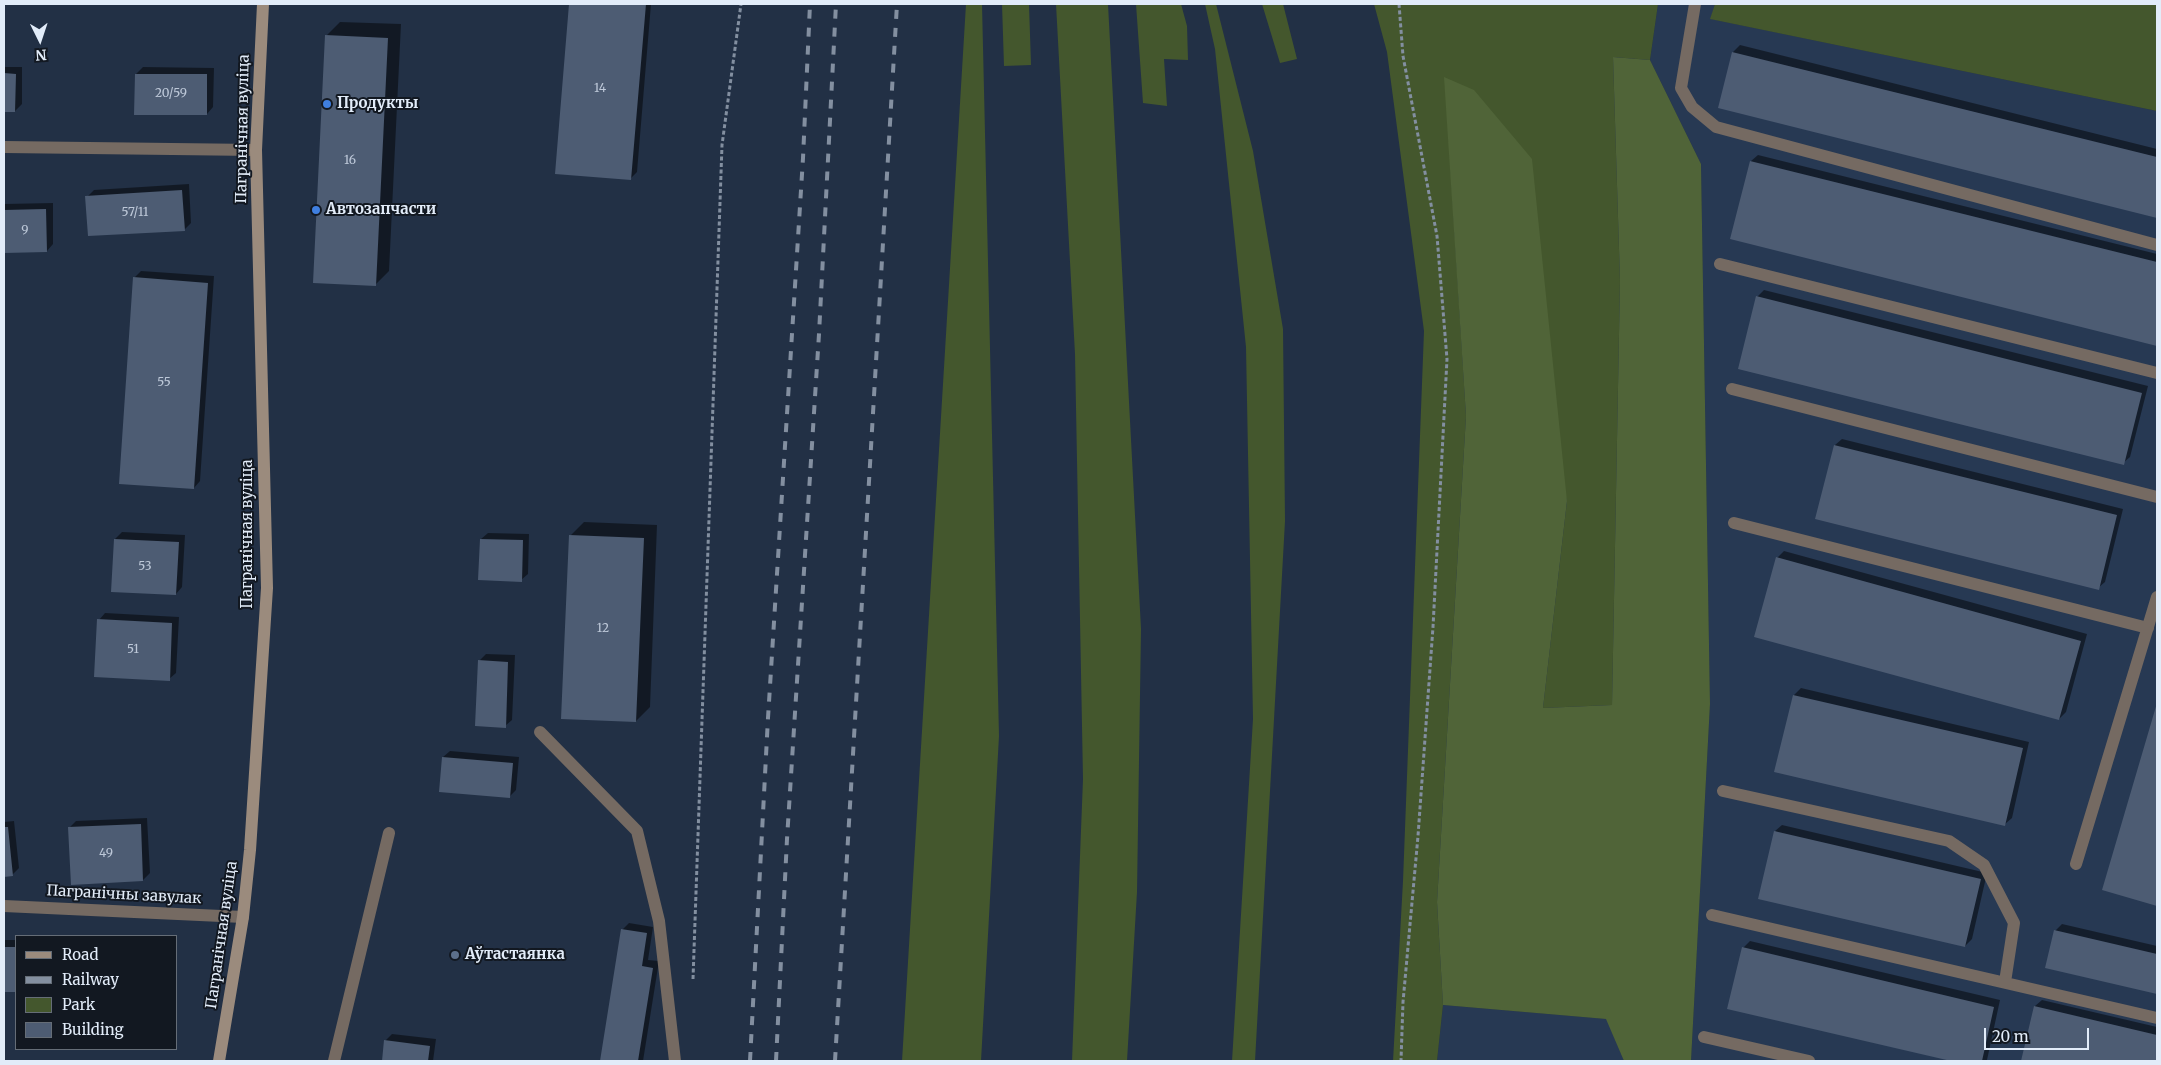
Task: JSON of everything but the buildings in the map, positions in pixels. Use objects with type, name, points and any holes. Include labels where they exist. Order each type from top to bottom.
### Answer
[{"type":"main road","name":"Пагранічная вуліца","points":[[219,1061],[244,917],[250,850],[266,588],[256,150],[263,4]]},
{"type":"street","points":[[1695,4],[1681,88],[1692,107],[1716,127],[2157,245]]},
{"type":"street","points":[[4,147],[256,150]]},
{"type":"street","points":[[1720,264],[2157,374]]},
{"type":"street","points":[[1732,389],[2157,497]]},
{"type":"street","points":[[1734,523],[2148,628]]},
{"type":"street","points":[[2076,864],[2157,597]]},
{"type":"street","points":[[540,732],[637,830],[659,921],[675,1061]]},
{"type":"street","points":[[1723,791],[1949,842],[1984,865],[2014,923],[2005,982]]},
{"type":"street","points":[[334,1061],[389,833]]},
{"type":"street","name":"Пагранічны завулак","points":[[4,906],[244,917]]},
{"type":"street","points":[[1712,915],[2157,1018]]},
{"type":"street","points":[[1704,1037],[1809,1061]]},
{"type":"path","points":[[693,982],[722,145],[741,4]]},
{"type":"path","points":[[1399,4],[1403,56],[1437,236],[1447,359],[1433,627],[1418,836],[1403,1002],[1401,1061]]},
{"type":"shaded area","points":[[1658,4],[1715,4],[1711,19],[2157,111],[2157,1061],[1691,1061],[1710,704],[1701,164],[1650,60]]},
{"type":"shaded area","points":[[1443,1005],[1607,1019],[1624,1061],[1437,1061]]},
{"type":"green space","points":[[966,4],[982,4],[999,736],[981,1061],[902,1061]]},
{"type":"green space","points":[[1002,4],[1029,4],[1031,65],[1004,66]]},
{"type":"green space","points":[[1056,4],[1108,4],[1141,629],[1137,892],[1127,1061],[1072,1061],[1083,779],[1075,354]]},
{"type":"green space","points":[[1136,4],[1181,4],[1187,26],[1188,60],[1164,59],[1167,106],[1143,103]]},
{"type":"green space","points":[[1205,4],[1216,4],[1253,151],[1283,329],[1285,521],[1255,1061],[1232,1061],[1253,719],[1246,347],[1215,49]]},
{"type":"green space","points":[[1262,4],[1283,4],[1297,59],[1280,63]]},
{"type":"green space","points":[[1374,4],[1658,4],[1650,60],[1613,57],[1620,281],[1612,705],[1543,708],[1567,501],[1445,78],[1466,416],[1437,902],[1443,1005],[1437,1061],[1393,1061],[1403,881],[1424,331],[1387,52]]},
{"type":"green space","points":[[1715,4],[2157,4],[2157,111],[1710,19]]},
{"type":"green space","points":[[1613,57],[1650,60],[1701,164],[1710,704],[1691,1061],[1624,1061],[1606,1019],[1443,1005],[1437,902],[1466,416],[1444,77],[1474,90],[1532,159],[1567,501],[1543,708],[1612,705],[1620,281]]},
{"type":"railway","points":[[750,1061],[768,718],[803,158],[810,4]]},
{"type":"railway","points":[[776,1061],[787,839],[819,334],[836,4]]},
{"type":"railway","points":[[835,1061],[897,4]]},
{"type":"place","name":"Продукты","points":[[327,104]]},
{"type":"place","name":"Автозапчасти","points":[[316,210]]},
{"type":"place","name":"Аўтастаянка","points":[[455,955]]}]
